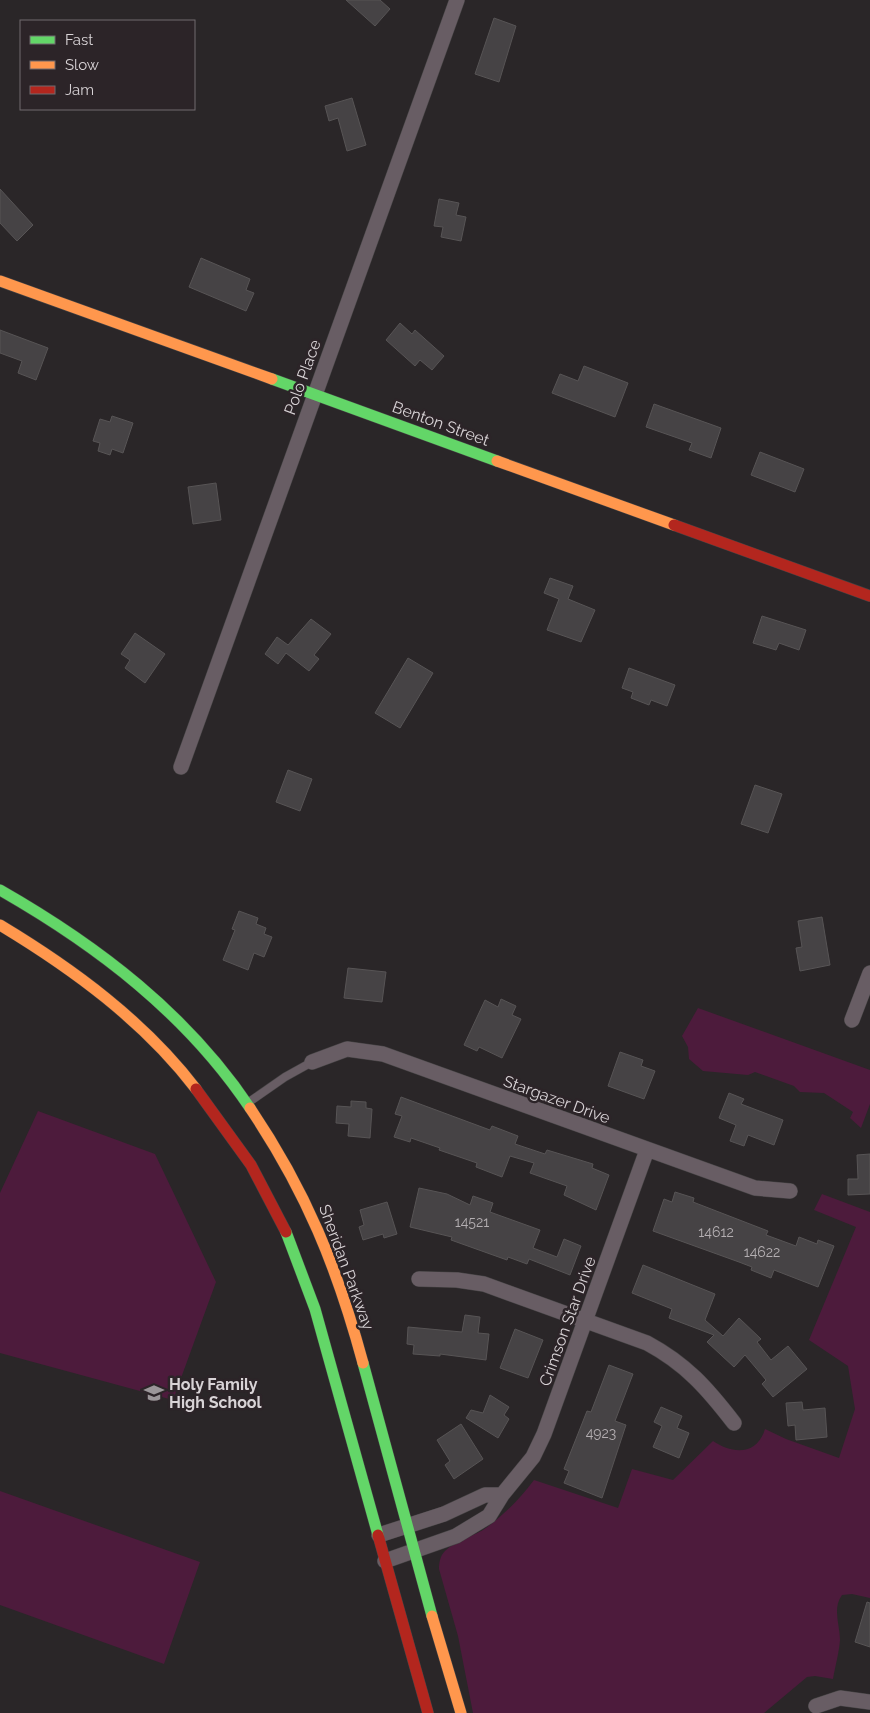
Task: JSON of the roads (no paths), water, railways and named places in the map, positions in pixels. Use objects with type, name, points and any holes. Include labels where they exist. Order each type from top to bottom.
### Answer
[{"type":"main road","name":"Benton Street","points":[[0,282],[870,596]]},
{"type":"main road","name":"Sheridan Parkway","points":[[0,890],[82,940],[146,989],[202,1046],[248,1103],[283,1157],[303,1194],[335,1269],[461,1713]]},
{"type":"main road","points":[[0,926],[71,970],[132,1019],[188,1077],[219,1118],[249,1163],[275,1209],[304,1277],[325,1344],[428,1713]]},
{"type":"street","name":"Polo Place","points":[[180,767],[458,0]]},
{"type":"street","points":[[852,1020],[870,973]]},
{"type":"street","name":"Stargazer Drive","points":[[312,1062],[347,1049],[383,1054],[756,1188],[790,1191]]},
{"type":"street","name":"Crimson Star Drive","points":[[385,1561],[416,1552],[456,1536],[489,1516],[502,1495],[533,1457],[544,1434],[648,1150]]},
{"type":"street","points":[[419,1279],[457,1280],[484,1284],[647,1343],[668,1354],[690,1371],[709,1390],[734,1423]]},
{"type":"street","points":[[378,1535],[444,1514],[485,1495],[502,1495]]},
{"type":"street","points":[[816,1706],[840,1698],[870,1702]]},
{"type":"lane","points":[[248,1103],[284,1076],[312,1062]]},
{"type":"place","name":"Holy Family High School","points":[[154,1393]]}]
